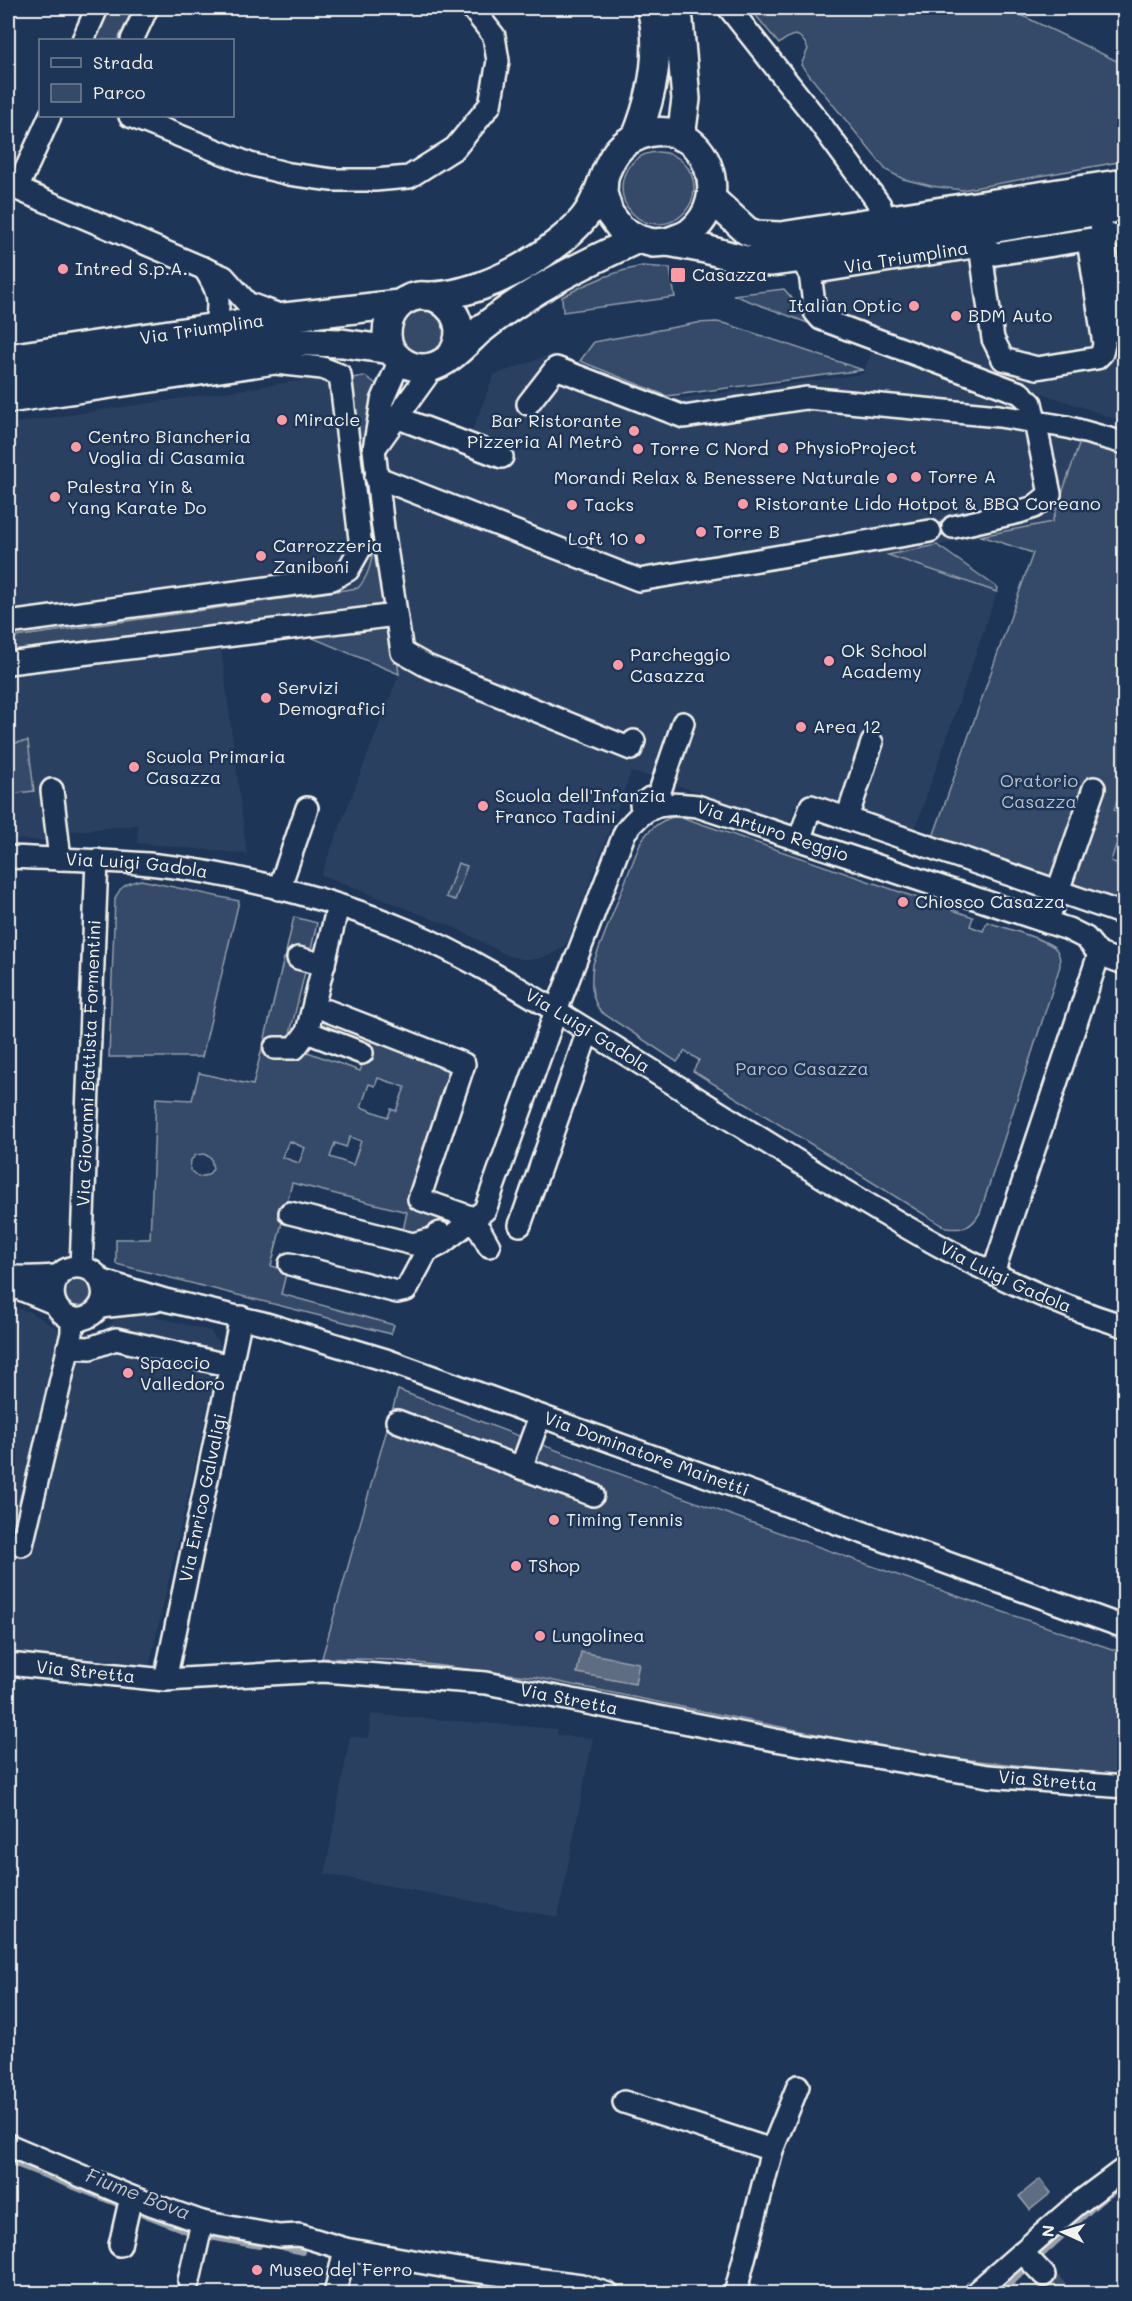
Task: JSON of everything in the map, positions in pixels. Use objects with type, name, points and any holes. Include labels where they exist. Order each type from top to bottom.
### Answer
[{"type":"main road","points":[[636,137],[652,92],[656,60],[656,26],[651,8]]},
{"type":"main road","points":[[675,8],[679,21],[686,99],[681,137]]},
{"type":"main road","points":[[636,137],[651,133],[666,133],[681,137],[693,145],[707,163],[713,184],[712,199],[703,219],[688,234],[668,242]]},
{"type":"main road","name":"Via Triumplina","points":[[8,358],[285,317],[399,304],[420,295],[432,296],[481,286],[524,266],[554,246],[588,213],[616,151],[636,137]]},
{"type":"main road","points":[[605,173],[603,193],[609,213],[621,229],[638,239]]},
{"type":"main road","points":[[712,199],[747,231],[757,235],[781,236],[1125,183]]},
{"type":"main road","name":"Via Triumplina","points":[[638,239],[653,243],[668,242],[746,260],[805,266],[979,239],[1112,209]]},
{"type":"main road","points":[[443,360],[494,319],[543,285],[638,239]]},
{"type":"main road","points":[[432,296],[443,301],[458,319],[459,342],[443,360]]},
{"type":"main road","points":[[395,355],[387,338],[387,326],[391,314],[399,304]]},
{"type":"main road","name":"Via Triumplina","points":[[8,381],[279,341],[342,343],[395,355],[410,366],[421,369],[443,360]]},
{"type":"street","points":[[82,39],[97,8]]},
{"type":"street","points":[[132,39],[147,8]]},
{"type":"street","points":[[132,117],[250,164],[289,174],[332,180],[409,177],[455,148],[490,105],[498,61],[494,36],[472,8]]},
{"type":"street","points":[[729,8],[819,122],[880,206],[884,221]]},
{"type":"street","points":[[49,117],[12,187],[224,277],[247,303],[285,317]]},
{"type":"street","points":[[979,239],[993,339],[1003,359],[1037,368],[1097,358],[1102,353],[1104,344],[1105,237],[1112,209]]},
{"type":"street","points":[[1105,237],[1119,331],[1125,335]]},
{"type":"street","name":"Via Triumplina","points":[[979,239],[996,254],[1105,237]]},
{"type":"street","points":[[805,266],[815,312],[821,319],[1020,393],[1031,403],[1050,494],[1034,507],[1019,513],[953,527]]},
{"type":"street","points":[[203,268],[216,288],[220,307],[215,327]]},
{"type":"street","points":[[395,355],[382,400],[374,449],[376,477],[388,530],[396,615],[404,646],[427,666],[455,672],[631,749],[625,737]]},
{"type":"street","points":[[374,449],[396,417],[443,360]]},
{"type":"street","points":[[8,402],[274,363],[322,368],[340,375],[361,547],[348,570],[332,579],[8,623]]},
{"type":"street","points":[[528,404],[556,368],[684,417],[806,399],[991,415],[1067,427],[1125,443]]},
{"type":"street","points":[[396,417],[502,457]]},
{"type":"street","points":[[376,477],[562,554],[639,580],[930,531]]},
{"type":"street","points":[[8,663],[396,615]]},
{"type":"street","points":[[482,1232],[485,1210],[556,1011],[625,832],[637,817],[641,805],[650,798],[658,797],[683,723]]},
{"type":"street","points":[[847,818],[872,743]]},
{"type":"street","points":[[1047,922],[1094,788]]},
{"type":"street","points":[[52,790],[60,859]]},
{"type":"street","name":"Via Arturo Reggio","points":[[637,817],[654,806],[674,803],[697,806],[1068,928],[1086,938],[1099,954],[1125,963]]},
{"type":"street","points":[[801,835],[811,806],[1125,914]]},
{"type":"street","points":[[279,889],[307,808]]},
{"type":"street","name":"Via Luigi Gadola","points":[[8,857],[152,864],[208,873],[279,889],[338,906],[405,930],[456,954],[556,1011],[867,1206],[993,1273],[1088,1314],[1125,1326]]},
{"type":"street","name":"Via Giovanni Battista Formentini","points":[[81,1267],[97,860]]},
{"type":"street","points":[[275,1048],[295,1048],[307,1032],[338,906]]},
{"type":"street","points":[[993,1273],[1099,954]]},
{"type":"street","points":[[298,958],[324,965]]},
{"type":"street","points":[[328,1011],[464,1064],[418,1199],[482,1232]]},
{"type":"street","points":[[520,1225],[588,1031]]},
{"type":"street","points":[[307,1032],[362,1053]]},
{"type":"street","points":[[290,1214],[413,1244],[432,1239],[444,1231],[482,1232]]},
{"type":"street","points":[[290,1264],[397,1292],[406,1290],[427,1251],[441,1244],[455,1232]]},
{"type":"street","points":[[8,1277],[58,1276],[72,1267],[81,1267]]},
{"type":"street","name":"Via Dominatore Mainetti","points":[[81,1267],[92,1271],[100,1280],[165,1300],[241,1317],[386,1360],[1125,1627]]},
{"type":"street","points":[[54,1304],[52,1290],[58,1276]]},
{"type":"street","points":[[100,1280],[104,1289],[100,1307]]},
{"type":"street","points":[[8,1284],[54,1304],[64,1315],[72,1318],[68,1347],[22,1545]]},
{"type":"street","name":"Via Dominatore Mainetti","points":[[72,1318],[88,1317],[100,1307],[165,1300]]},
{"type":"street","name":"Via Enrico Galvaligi","points":[[165,1680],[241,1317]]},
{"type":"street","points":[[68,1347],[90,1348],[116,1339],[231,1366]]},
{"type":"street","points":[[521,1468],[540,1416]]},
{"type":"street","points":[[397,1421],[593,1495]]},
{"type":"street","name":"Via Stretta","points":[[8,1664],[165,1680],[323,1671],[438,1673],[775,1740],[988,1776],[1125,1787]]},
{"type":"street","points":[[735,2294],[772,2150],[798,2086]]},
{"type":"street","points":[[624,2102],[772,2150]]},
{"type":"street","points":[[8,2145],[129,2206],[199,2232],[299,2235],[345,2248],[458,2269],[581,2285],[608,2294]]},
{"type":"street","points":[[974,2294],[1025,2256],[1076,2205],[1125,2169]]},
{"type":"street","points":[[120,2245],[129,2206]]},
{"type":"street","points":[[189,2281],[199,2232]]},
{"type":"street","points":[[335,2294],[345,2248]]},
{"type":"street","points":[[1025,2256],[1044,2275]]},
{"type":"shaded area","points":[[1102,248],[1124,385],[1124,422],[1036,391],[1044,429],[1080,442],[1052,522],[889,555],[997,592],[913,835],[799,796],[789,823],[653,777],[631,772],[568,941],[561,949],[537,959],[509,956],[453,927],[321,875],[399,674],[389,605],[377,401],[470,436],[494,375],[552,354],[666,400],[863,374],[879,333],[820,309],[816,278],[972,256],[974,268]]},
{"type":"shaded area","points":[[352,373],[373,550],[371,564],[358,588],[8,638],[8,424]]},
{"type":"shaded area","name":"Scuola Primaria Casazza","points":[[221,646],[247,854],[137,843],[138,825],[45,834],[45,841],[8,839],[8,794],[34,791],[28,741],[8,744],[8,670]]},
{"type":"shaded area","points":[[8,1307],[28,1311],[60,1330],[72,1333],[93,1333],[104,1329],[117,1318],[138,1312],[210,1331],[220,1344],[218,1363],[149,1668],[8,1653]]},
{"type":"shaded area","points":[[581,1652],[639,1663],[635,1684],[577,1673]]},
{"type":"shaded area","points":[[371,1714],[557,1729],[557,1735],[593,1738],[558,1917],[325,1874],[350,1736],[368,1738]]},
{"type":"shaded area","points":[[1040,2179],[1051,2193],[1030,2210],[1019,2196]]},
{"type":"green space","points":[[107,8],[133,8],[118,39],[92,39]]},
{"type":"green space","points":[[750,8],[1006,8],[1119,62],[1124,93],[1124,161],[962,190],[903,179],[886,170],[801,65],[808,49],[802,39],[796,35],[788,37],[779,44]]},
{"type":"green space","points":[[651,152],[665,152],[684,162],[694,181],[694,195],[684,214],[665,224],[651,224],[632,214],[622,195],[622,181],[632,162]]},
{"type":"green space","points":[[642,266],[670,268],[675,297],[563,312],[562,297],[600,278]]},
{"type":"green space","points":[[784,289],[816,326],[733,295]]},
{"type":"green space","points":[[423,308],[439,315],[446,331],[439,347],[423,354],[407,347],[400,331],[407,315]]},
{"type":"green space","points":[[717,322],[863,370],[667,396],[580,361],[594,342],[697,323]]},
{"type":"green space","points":[[365,376],[379,388],[389,605],[8,656],[8,638],[358,588],[368,570],[373,550],[352,378]]},
{"type":"green space","name":"Oratorio Casazza","points":[[1044,429],[1124,450],[1124,780],[1114,810],[1124,814],[1124,820],[1111,861],[1124,866],[1124,907],[932,840],[1033,553],[981,536],[1052,522],[1080,442]]},
{"type":"green space","points":[[937,545],[998,588],[997,592],[888,555]]},
{"type":"green space","points":[[388,626],[393,629],[399,674],[308,636]]},
{"type":"green space","points":[[28,741],[34,791],[8,794],[8,744]]},
{"type":"green space","name":"Parco Casazza","points":[[673,817],[684,818],[973,917],[970,926],[983,931],[987,922],[1033,937],[1057,950],[1060,966],[980,1213],[970,1225],[958,1229],[946,1228],[693,1071],[699,1060],[685,1051],[677,1062],[601,1012],[597,1007],[593,995],[593,964],[641,841],[654,826]]},
{"type":"green space","points":[[458,863],[467,866],[455,900],[446,897]]},
{"type":"green space","points":[[141,880],[239,901],[202,1057],[109,1057],[115,899],[125,886]]},
{"type":"green space","points":[[294,917],[317,923],[309,958],[286,952]]},
{"type":"green space","points":[[284,958],[307,964],[287,1046],[264,1042]]},
{"type":"green space","points":[[373,1036],[453,1066],[411,1202],[451,1216],[442,1227],[436,1230],[410,1233],[403,1231],[407,1212],[292,1183],[271,1266],[287,1270],[281,1294],[394,1325],[391,1334],[116,1264],[116,1239],[150,1239],[156,1098],[192,1100],[199,1073],[253,1085],[262,1048],[281,1052],[302,1050],[360,1071]],"holes":[[[378,1078],[405,1087],[396,1111],[391,1109],[388,1117],[361,1107],[369,1084],[375,1086]],[[350,1137],[361,1141],[353,1165],[330,1157],[335,1143],[346,1147]],[[289,1141],[305,1148],[299,1163],[282,1157]],[[204,1154],[211,1158],[213,1169],[208,1175],[198,1177],[190,1170],[191,1160],[196,1155]]]},
{"type":"green space","points":[[78,1278],[88,1282],[92,1292],[88,1302],[78,1306],[68,1302],[64,1292],[68,1282]]},
{"type":"green space","name":"Timing Tennis","points":[[398,1390],[760,1526],[1124,1653],[1124,1777],[915,1754],[534,1677],[392,1660],[322,1658]]},
{"type":"waterway","name":"Fiume Bova","points":[[8,2161],[194,2234]]},
{"type":"waterway","name":"Fiume Bova","points":[[999,2294],[1099,2202],[1124,2184]]},
{"type":"waterway","name":"Fiume Bova","points":[[204,2236],[259,2246]]},
{"type":"waterway","name":"Fiume Bova","points":[[271,2244],[302,2252]]},
{"type":"tunnel","points":[[1044,2275],[1060,2294]]},
{"type":"place","name":"Intred S.p.A.","points":[[63,269]]},
{"type":"place","name":"Casazza","points":[[678,275]]},
{"type":"place","name":"Italian Optic","points":[[914,306]]},
{"type":"place","name":"BDM Auto","points":[[956,316]]},
{"type":"place","name":"Miracle","points":[[282,420]]},
{"type":"place","name":"Bar Ristorante Pizzeria Al Metrò","points":[[634,431]]},
{"type":"place","name":"Centro Biancheria Voglia di Casamia","points":[[76,447]]},
{"type":"place","name":"PhysioProject","points":[[783,448]]},
{"type":"place","name":"Torre C Nord","points":[[638,449]]},
{"type":"place","name":"Torre A","points":[[916,477]]},
{"type":"place","name":"Morandi Relax & Benessere Naturale","points":[[892,478]]},
{"type":"place","name":"Palestra Yin & Yang Karate Do","points":[[55,497]]},
{"type":"place","name":"Ristorante Lido Hotpot & BBQ Coreano","points":[[743,504]]},
{"type":"place","name":"Tacks","points":[[572,505]]},
{"type":"place","name":"Torre B","points":[[701,532]]},
{"type":"place","name":"Loft 10","points":[[640,539]]},
{"type":"place","name":"Carrozzeria Zaniboni","points":[[261,556]]},
{"type":"place","name":"Ok School Academy","points":[[829,661]]},
{"type":"place","name":"Parcheggio Casazza","points":[[618,665]]},
{"type":"place","name":"Servizi Demografici","points":[[266,698]]},
{"type":"place","name":"Area 12","points":[[801,727]]},
{"type":"place","name":"Scuola Primaria Casazza","points":[[134,767]]},
{"type":"place","name":"Scuola dell'Infanzia Franco Tadini","points":[[483,806]]},
{"type":"place","name":"Chiosco Casazza","points":[[903,902]]},
{"type":"place","name":"Spaccio Valledoro","points":[[128,1373]]},
{"type":"place","name":"Timing Tennis","points":[[554,1520]]},
{"type":"place","name":"TShop","points":[[516,1566]]},
{"type":"place","name":"Lungolinea","points":[[540,1636]]},
{"type":"place","name":"Museo del Ferro","points":[[257,2270]]}]
